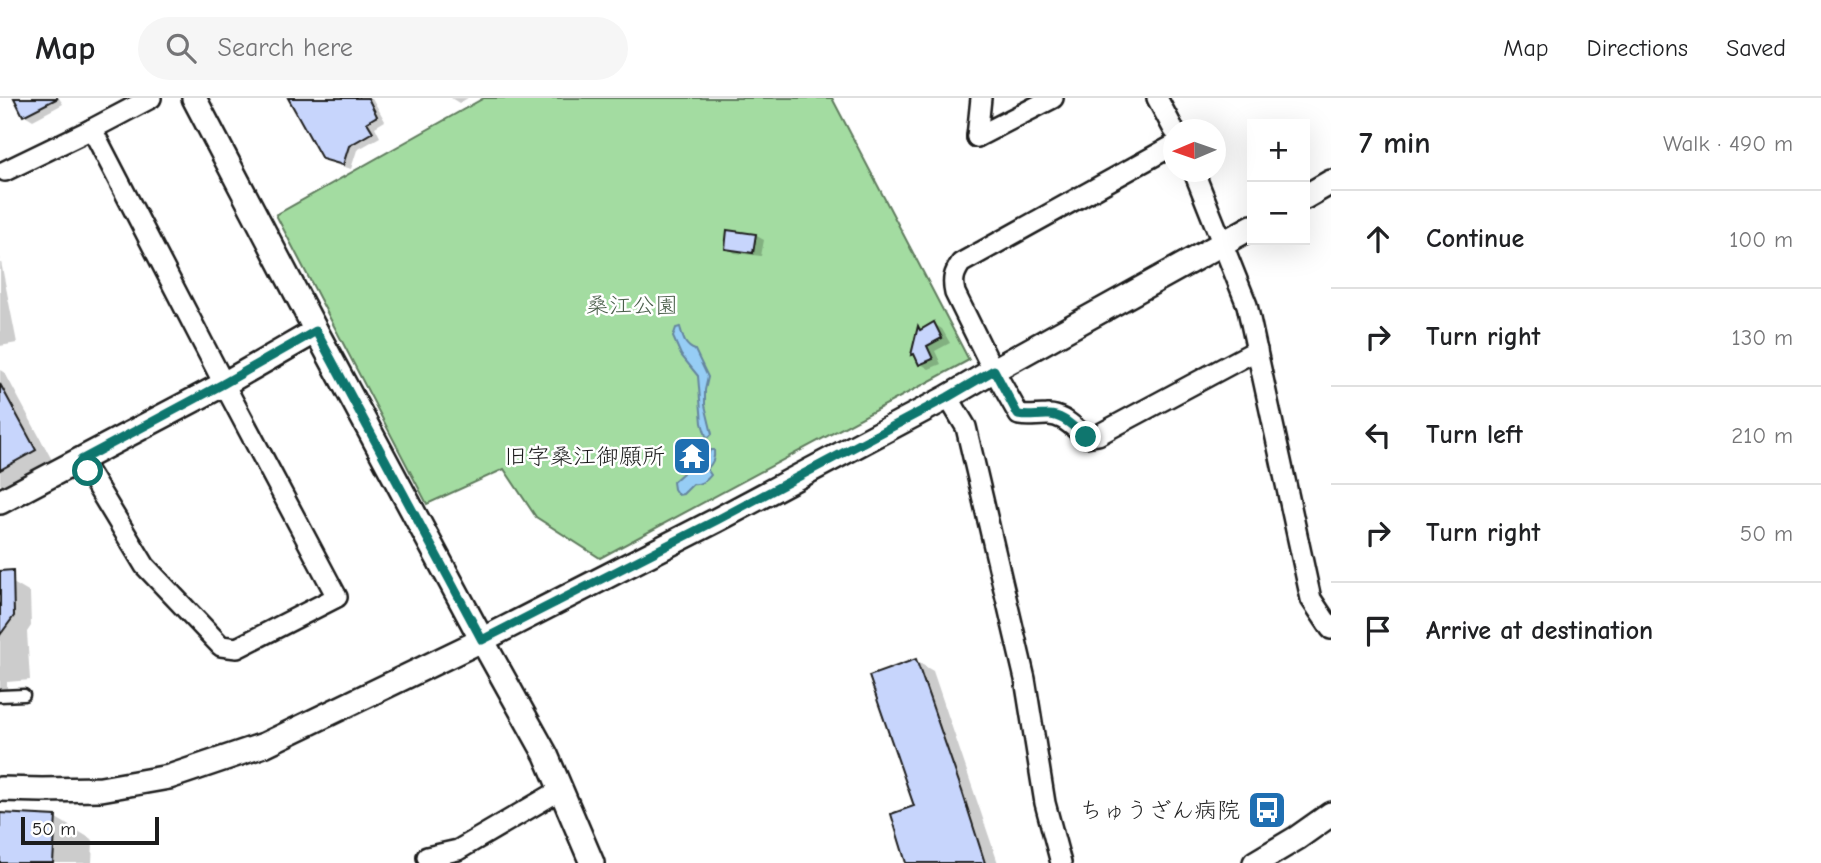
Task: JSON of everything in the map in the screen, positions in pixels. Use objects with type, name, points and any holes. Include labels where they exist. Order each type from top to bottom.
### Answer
[{"type":"street","points":[[5,171],[151,98]]},
{"type":"street","points":[[194,98],[316,331],[482,640],[528,720],[562,789],[592,863]]},
{"type":"street","points":[[981,98],[977,137],[1054,98]]},
{"type":"street","points":[[1157,98],[1168,119]]},
{"type":"street","points":[[81,460],[145,566],[221,646],[237,648],[337,597],[223,384],[92,129]]},
{"type":"street","points":[[1163,151],[961,263],[952,281],[955,293],[1018,415],[1032,417],[1050,414],[1063,418],[1086,437],[1098,435],[1257,350]]},
{"type":"street","points":[[1198,182],[1247,305],[1311,600],[1331,629]]},
{"type":"street","points":[[1310,194],[1331,182]]},
{"type":"street","points":[[0,789],[101,789],[169,778],[264,746],[482,640],[717,520],[948,397],[1247,230]]},
{"type":"street","points":[[0,502],[223,384],[316,331]]},
{"type":"street","points":[[948,397],[966,428],[1025,679],[1045,803],[1061,863]]},
{"type":"street","points":[[427,857],[458,850],[562,789]]},
{"type":"street","points":[[1255,863],[1331,814]]},
{"type":"lane","points":[[0,696],[24,695]]},
{"type":"green space","name":"桑江公園","points":[[484,98],[832,98],[969,360],[600,558],[536,517],[504,469],[427,504],[276,215]]},
{"type":"water","points":[[680,327],[684,341],[695,350],[708,377],[705,405],[712,434],[709,437],[706,436],[702,423],[698,376],[681,355],[673,337],[676,328]]},
{"type":"water","points":[[710,450],[714,450],[713,460],[707,469],[711,475],[678,495],[673,482],[683,473],[684,460],[690,459],[705,464]]},
{"type":"building","points":[[14,98],[58,98],[23,116]]},
{"type":"building","points":[[288,98],[368,98],[377,116],[367,122],[373,132],[349,146],[343,165],[322,159]]},
{"type":"building","points":[[727,230],[756,234],[753,253],[725,249]]},
{"type":"building","points":[[934,322],[942,338],[927,346],[933,359],[919,365],[914,354],[911,355],[918,326],[920,330]]},
{"type":"building","points":[[0,384],[36,450],[0,470]]},
{"type":"building","points":[[13,570],[14,616],[0,635],[0,571]]},
{"type":"building","points":[[916,659],[985,863],[906,863],[891,814],[914,806],[869,676]]},
{"type":"building","points":[[0,813],[56,816],[53,863],[0,863]]},
{"type":"place","name":"旧字桑江御願所","points":[[692,456]]},
{"type":"place","name":"ちゅうざん病院","points":[[1267,810]]},
{"type":"route","points":[[88,471],[81,460],[316,331],[482,640],[717,520],[994,370],[1018,415],[1032,417],[1050,414],[1063,418],[1086,437]]}]
